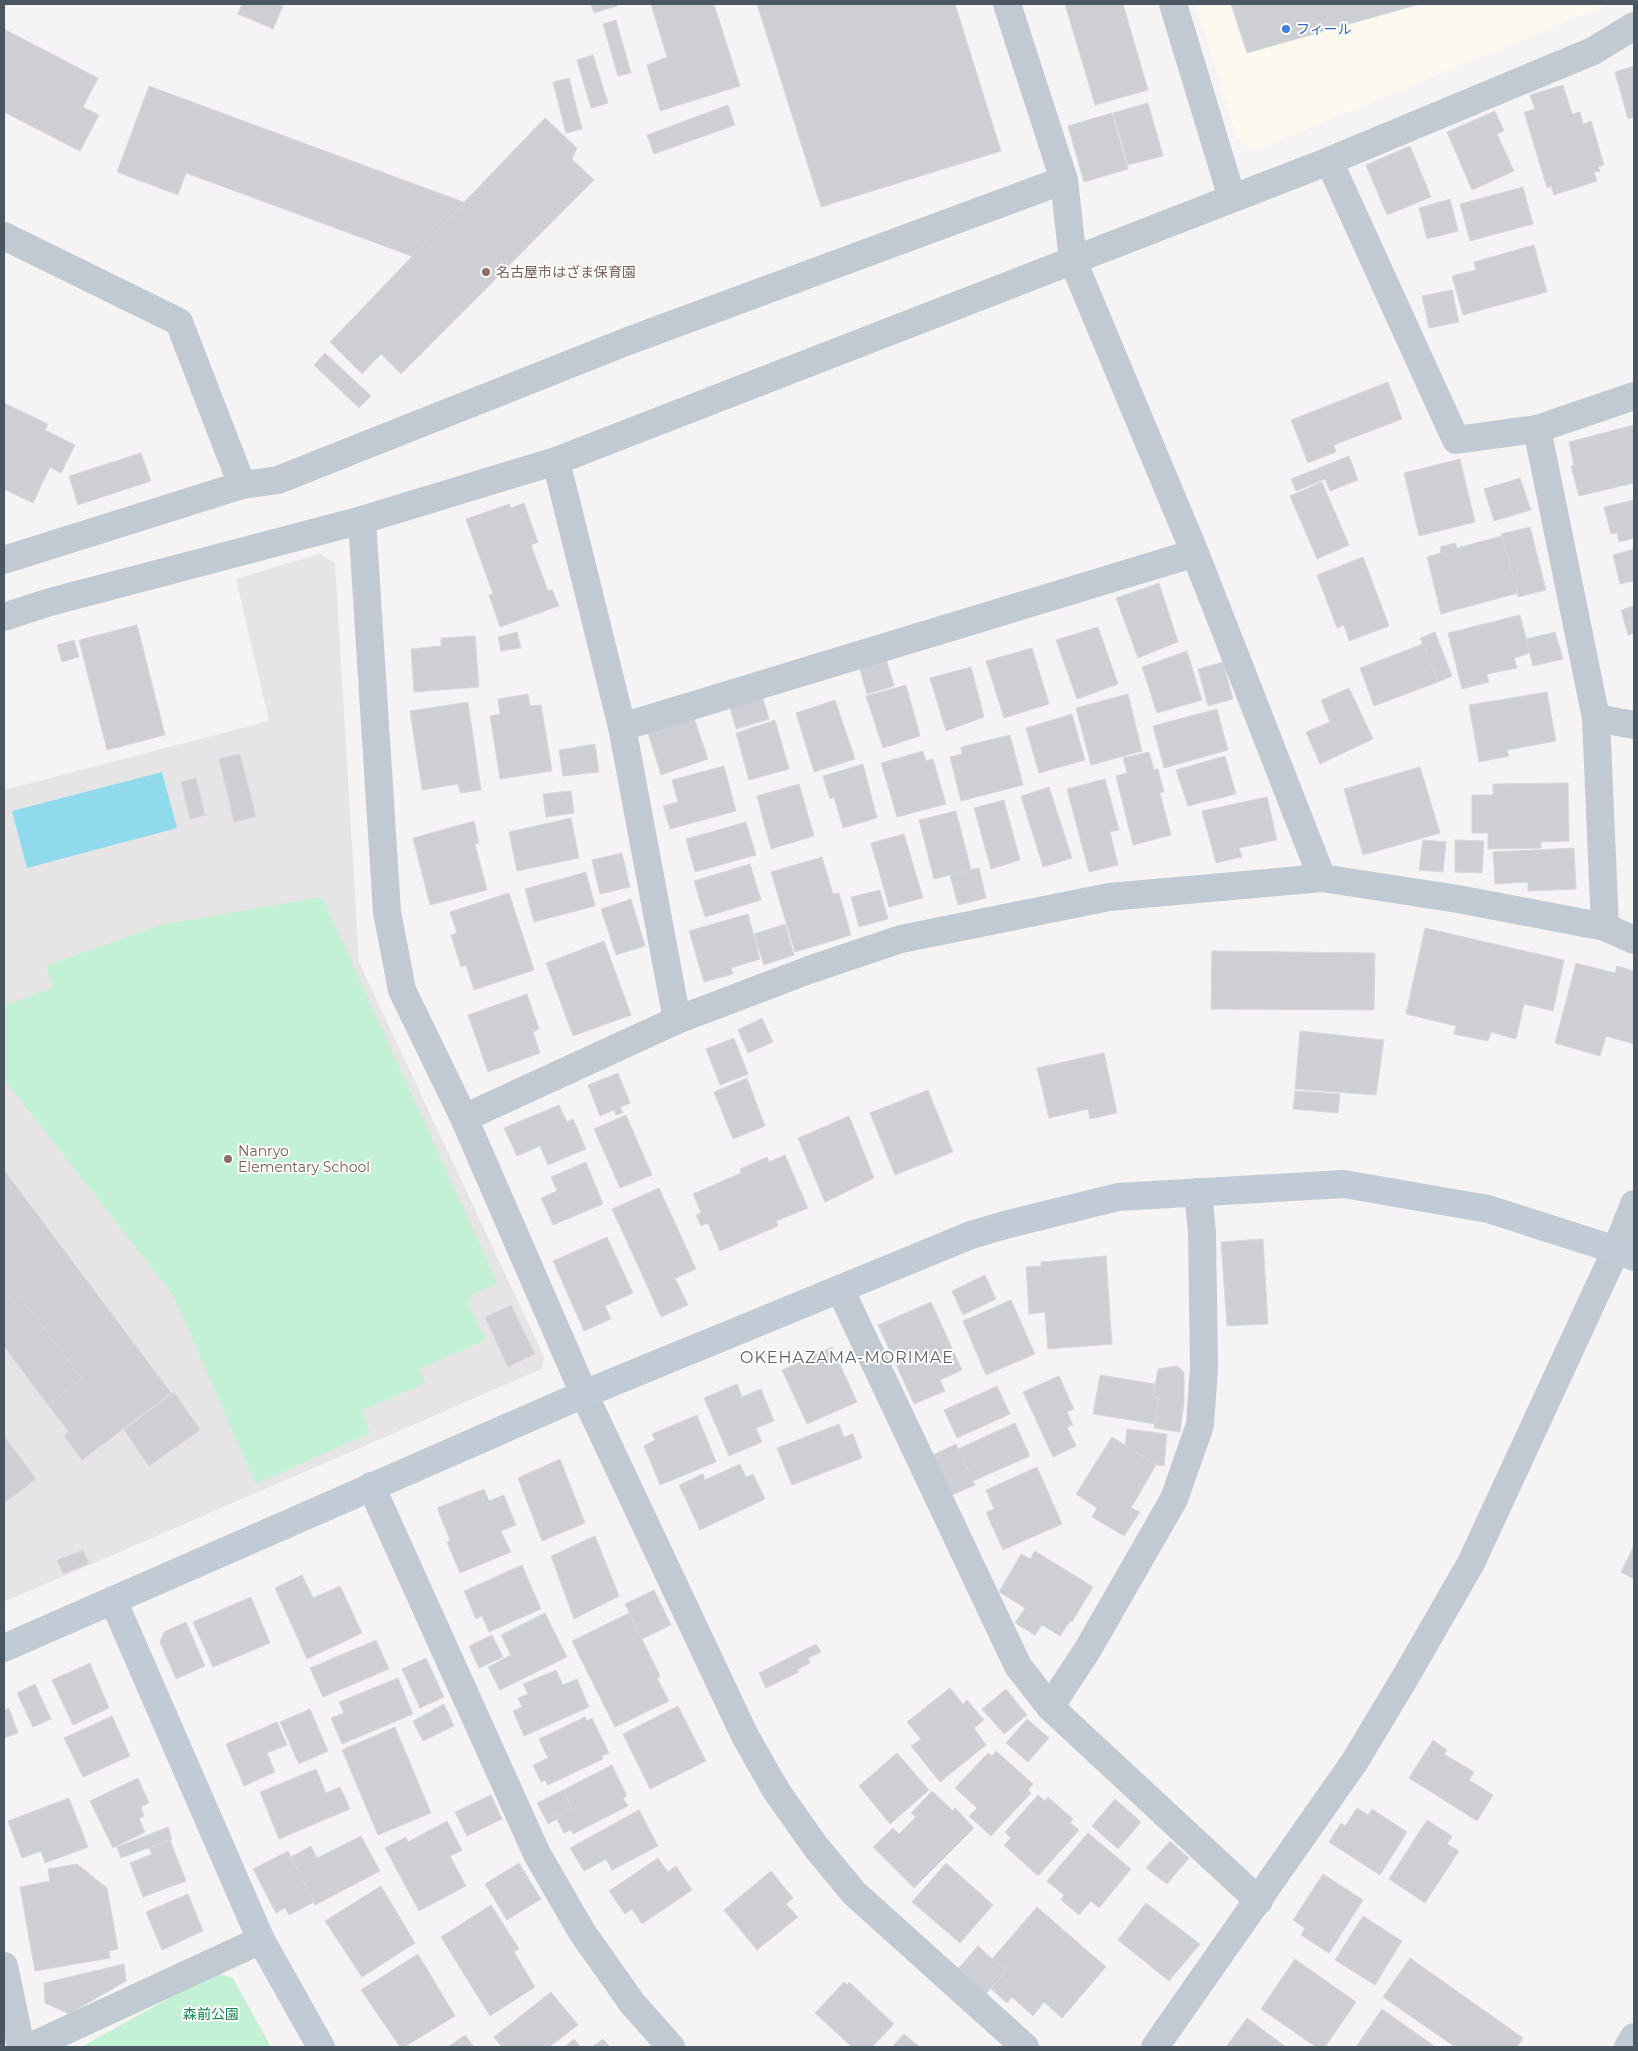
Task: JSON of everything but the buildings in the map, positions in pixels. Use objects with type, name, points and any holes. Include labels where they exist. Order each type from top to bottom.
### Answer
[{"type":"street","points":[[1007,4],[1064,180],[1074,261],[1195,553],[1322,878]]},
{"type":"street","points":[[1173,4],[1232,198]]},
{"type":"street","points":[[4,617],[50,602],[362,520],[556,461],[1329,161],[1593,50],[1634,26]]},
{"type":"street","points":[[1329,161],[1456,440],[1537,429],[1634,396]]},
{"type":"street","points":[[4,560],[242,485],[278,480],[628,341],[1064,180]]},
{"type":"street","points":[[4,236],[179,322],[242,485]]},
{"type":"street","points":[[1537,429],[1596,718],[1605,927]]},
{"type":"street","points":[[556,461],[622,727],[676,1020]]},
{"type":"street","points":[[362,520],[387,912],[402,990],[464,1118],[584,1394],[745,1736],[777,1792],[816,1847],[854,1893],[1025,2047]]},
{"type":"street","points":[[622,727],[1195,553]]},
{"type":"street","points":[[1596,718],[1634,725]]},
{"type":"street","points":[[464,1118],[676,1020],[809,970],[901,939],[1109,897],[1322,878],[1458,899],[1605,927],[1634,940]]},
{"type":"street","points":[[4,1648],[584,1394],[971,1235],[1118,1197],[1344,1184],[1488,1209],[1625,1253]]},
{"type":"street","points":[[1050,1707],[1088,1649],[1174,1499],[1200,1425],[1204,1367],[1202,1232],[1198,1192]]},
{"type":"street","points":[[1155,2047],[1355,1761],[1471,1563],[1625,1253],[1634,1204]]},
{"type":"street","points":[[840,1289],[1018,1666],[1050,1707],[1259,1900]]},
{"type":"street","points":[[371,1486],[537,1854],[582,1932],[632,2003],[671,2047]]},
{"type":"street","points":[[113,1600],[261,1940],[321,2047]]},
{"type":"street","points":[[30,2047],[261,1940]]},
{"type":"street","points":[[4,1966],[21,2047]]},
{"type":"street","points":[[1628,2047],[1634,2037]]},
{"type":"shaded area","points":[[1196,4],[1608,4],[1253,151],[1236,136]]},
{"type":"shaded area","name":"Nanryo Elementary School","points":[[319,554],[335,563],[359,962],[544,1357],[542,1369],[4,1602],[4,790],[269,721],[236,579]]},
{"type":"green space","points":[[322,897],[498,1284],[473,1294],[468,1304],[486,1340],[419,1369],[426,1383],[361,1411],[370,1433],[256,1484],[173,1295],[4,1079],[4,1006],[54,987],[45,966],[161,925]]},
{"type":"green space","name":"森前公園","points":[[215,1973],[233,1978],[271,2047],[81,2047]]},
{"type":"water","points":[[162,772],[177,828],[27,868],[12,811]]},
{"type":"place","name":"フィール","points":[[1286,29]]},
{"type":"place","name":"名古屋市はざま保育園","points":[[486,272]]},
{"type":"place","name":"Nanryo Elementary School","points":[[228,1159]]},
{"type":"district","name":"OKEHAZAMA-MORIMAE","points":[[847,1357]]}]
